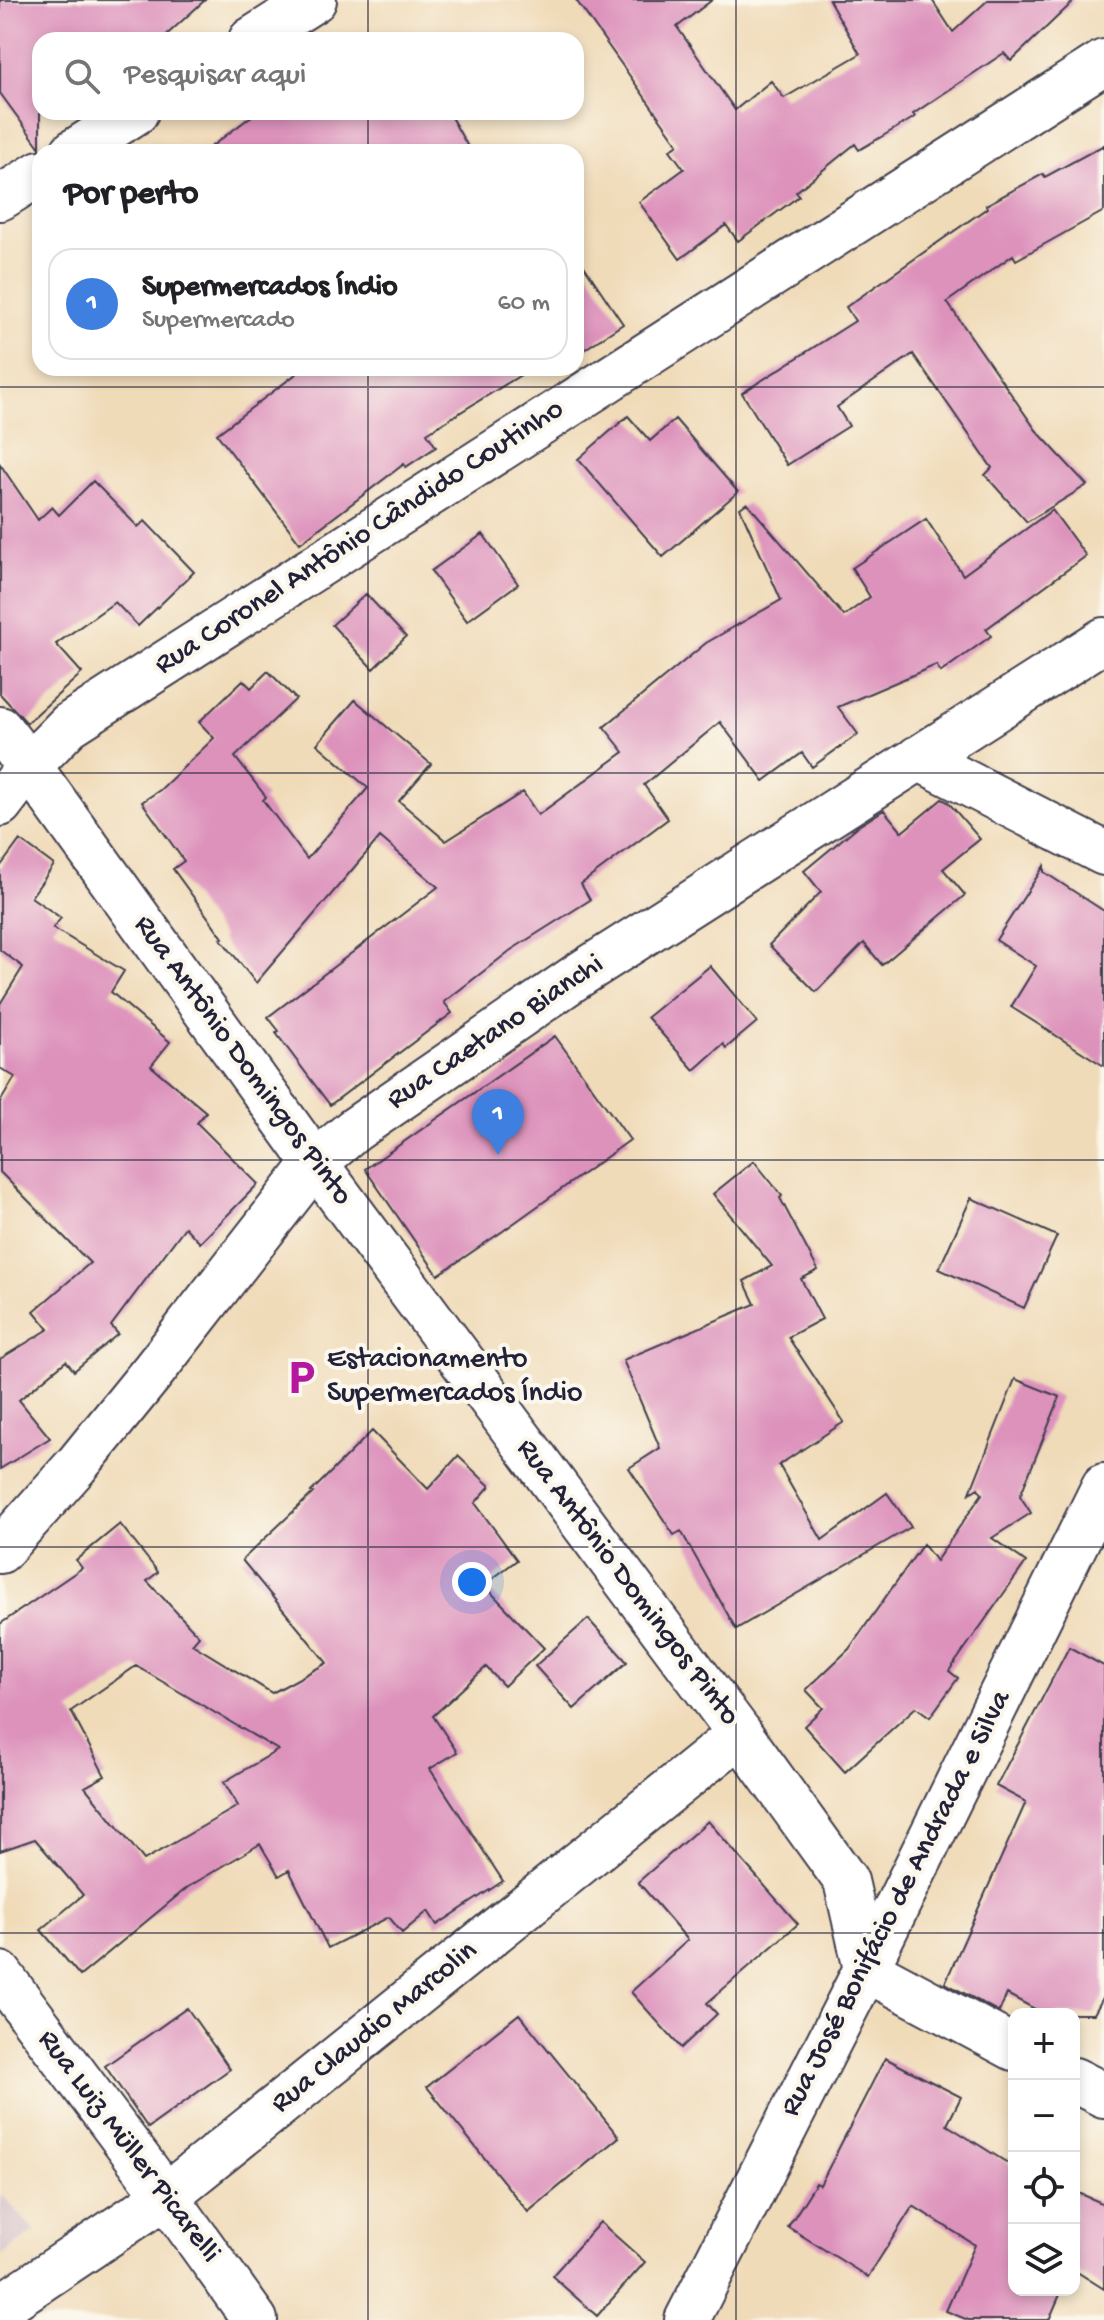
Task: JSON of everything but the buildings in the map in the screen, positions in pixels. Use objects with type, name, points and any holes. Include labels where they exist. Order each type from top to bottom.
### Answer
[{"type":"street","points":[[264,32],[314,0]]},
{"type":"street","name":"Rua Coronel Antônio Cândido Coutinho","points":[[0,804],[29,766],[69,725],[1104,62]]},
{"type":"street","points":[[86,144],[123,120]]},
{"type":"street","points":[[0,198],[32,178]]},
{"type":"street","name":"Rua Caetano Bianchi","points":[[0,1551],[76,1466],[154,1370],[315,1163],[354,1130],[579,975],[1104,640]]},
{"type":"street","name":"Rua Antônio Domingos Pinto","points":[[0,729],[315,1163],[846,1881],[866,1969]]},
{"type":"street","points":[[918,758],[1104,853]]},
{"type":"street","name":"Rua José Bonifácio de Andrada e Silva","points":[[687,2320],[866,1969],[1104,1486]]},
{"type":"street","name":"Rua Claudio Marcolin","points":[[0,2307],[166,2196],[740,1734]]},
{"type":"street","points":[[866,1969],[1008,2045]]},
{"type":"street","name":"Rua Luiz Müller Picarelli","points":[[0,1974],[255,2320]]},
{"type":"street","points":[[1080,2083],[1104,2095]]},
{"type":"shaded area","points":[[0,2193],[35,2231],[0,2256]]},
{"type":"place","name":"Supermercados Índio","points":[[498,1155]]},
{"type":"place","name":"Estacionamento Supermercados Índio","points":[[301,1377]]}]
